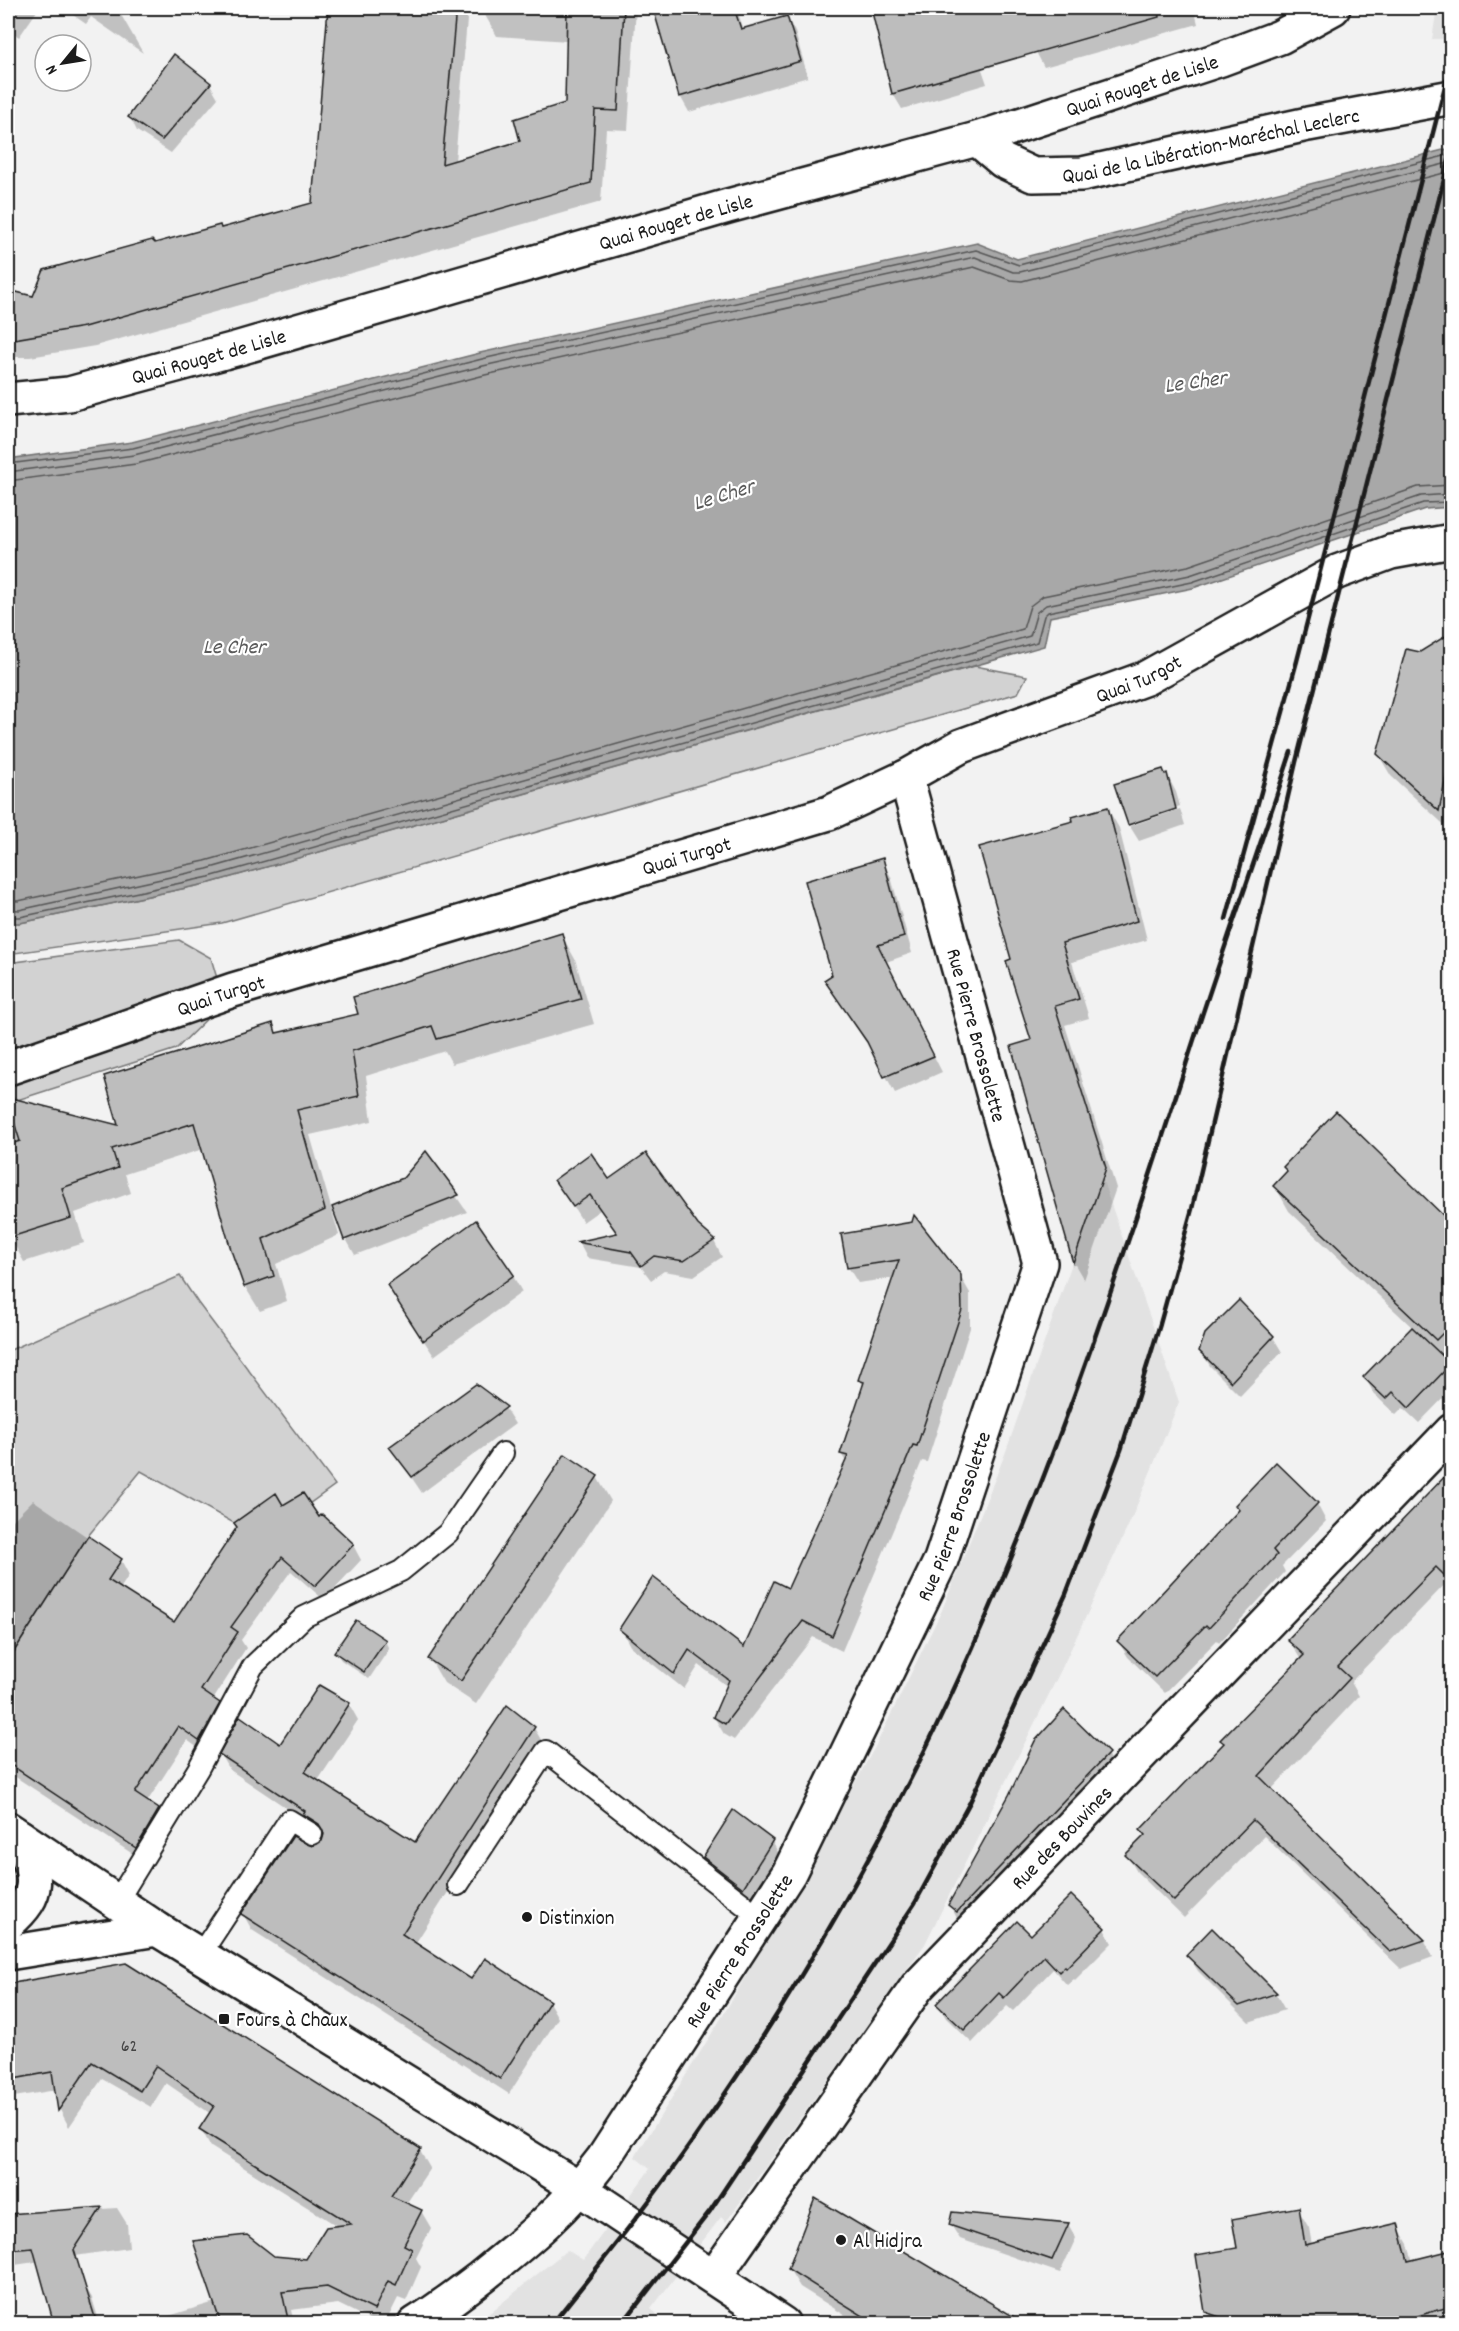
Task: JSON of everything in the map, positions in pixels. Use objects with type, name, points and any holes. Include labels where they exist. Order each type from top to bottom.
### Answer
[{"type":"street","name":"Quai Rouget de Lisle","points":[[8,400],[69,394],[239,348],[728,206],[977,139],[1221,59],[1280,37],[1333,8]]},
{"type":"street","name":"Quai de la Libération-Maréchal Leclerc","points":[[977,139],[1003,160],[1033,175],[1082,174],[1308,124],[1452,97]]},
{"type":"street","name":"Quai Turgot","points":[[8,1068],[233,990],[829,813],[906,777],[961,746],[1146,678],[1337,572],[1391,552],[1452,542]]},
{"type":"street","name":"Rue Pierre Brossolette","points":[[415,2324],[434,2313],[502,2260],[558,2213],[580,2189],[603,2159],[789,1873],[941,1560],[1040,1263],[906,777]]},
{"type":"street","name":"Rue des Bouvines","points":[[714,2277],[916,1987],[1452,1431]]},
{"type":"street","points":[[14,1833],[157,1929],[580,2189],[783,2324]]},
{"type":"street","points":[[8,1923],[31,1897],[34,1887],[32,1864],[14,1833]]},
{"type":"street","points":[[8,1953],[157,1929]]},
{"type":"lane","points":[[116,1903],[198,1769],[253,1666],[304,1617],[401,1571],[447,1533],[502,1453]]},
{"type":"lane","points":[[458,1886],[546,1750],[760,1918]]},
{"type":"lane","points":[[200,1955],[289,1820],[312,1834]]},
{"type":"shaded area","points":[[1437,8],[1451,8],[1451,39],[1432,39]]},
{"type":"shaded area","points":[[975,666],[1027,676],[1018,693],[222,923],[8,954],[8,923],[20,923],[210,883]]},
{"type":"shaded area","points":[[179,940],[211,958],[224,1002],[176,1049],[8,1103],[8,963]]},
{"type":"shaded area","points":[[1102,1178],[1179,1402],[1130,1522],[1061,1670],[925,1944],[726,2222],[721,2217],[651,2309],[657,2314],[649,2323],[476,2324],[567,2250],[583,2260],[650,2169],[635,2157],[722,2017],[805,1873],[876,1745],[942,1610],[1005,1454]]},
{"type":"shaded area","points":[[180,1276],[335,1485],[251,1546],[234,1523],[141,1471],[88,1536],[8,1661],[8,1351]]},
{"type":"water","name":"Le Cher","points":[[1451,148],[1451,507],[1425,509],[1193,588],[1050,617],[1044,646],[210,883],[20,923],[8,923],[8,459],[132,442],[480,353],[977,243],[1017,259]]},
{"type":"building","points":[[328,8],[456,8],[442,164],[520,141],[514,119],[565,103],[567,8],[624,8],[618,111],[595,110],[591,183],[84,327],[8,340],[8,290],[33,296],[44,270],[152,240],[155,243],[220,225],[221,228],[312,203]]},
{"type":"building","points":[[653,8],[734,8],[741,29],[787,16],[801,61],[679,97]]},
{"type":"building","points":[[871,8],[1158,8],[1159,17],[892,94]]},
{"type":"building","points":[[174,54],[211,83],[162,140],[128,117]]},
{"type":"building","points":[[1452,632],[1452,747],[1439,811],[1377,754],[1406,649],[1420,652]]},
{"type":"building","points":[[1163,769],[1165,774],[1167,773],[1176,809],[1128,825],[1114,784]]},
{"type":"building","points":[[1108,807],[1137,921],[1062,943],[1079,999],[1055,1006],[1106,1168],[1073,1263],[1011,1046],[1031,1040],[1006,961],[1011,959],[979,847],[1073,821],[1072,817]]},
{"type":"building","points":[[883,858],[904,937],[878,945],[934,1056],[884,1077],[867,1042],[824,980],[832,975],[805,881]]},
{"type":"building","points":[[562,933],[581,999],[437,1039],[432,1026],[352,1051],[359,1096],[297,1110],[325,1210],[263,1239],[274,1276],[244,1287],[194,1123],[112,1149],[118,1168],[62,1188],[71,1218],[8,1238],[8,1145],[20,1141],[8,1097],[118,1125],[104,1076],[273,1023],[276,1033],[358,1014],[353,997]]},
{"type":"building","points":[[1336,1111],[1452,1224],[1452,1324],[1436,1340],[1273,1186],[1287,1171],[1283,1167]]},
{"type":"building","points":[[426,1151],[459,1195],[344,1240],[332,1207],[403,1178]]},
{"type":"building","points":[[591,1153],[609,1179],[646,1153],[698,1225],[715,1240],[684,1261],[654,1256],[641,1266],[631,1252],[576,1242],[617,1233],[590,1195],[573,1207],[554,1180]]},
{"type":"building","points":[[914,1215],[961,1275],[962,1310],[917,1446],[913,1445],[832,1636],[803,1621],[725,1724],[713,1717],[729,1680],[689,1650],[674,1674],[619,1629],[653,1577],[744,1647],[774,1581],[788,1588],[848,1456],[840,1454],[864,1382],[858,1380],[899,1260],[847,1268],[841,1234],[912,1222]]},
{"type":"building","points":[[476,1220],[514,1275],[423,1341],[387,1285]]},
{"type":"building","points":[[1239,1300],[1274,1336],[1231,1382],[1199,1351],[1205,1334]]},
{"type":"building","points":[[1412,1327],[1451,1364],[1409,1408],[1393,1392],[1386,1399],[1363,1377]]},
{"type":"building","points":[[476,1384],[507,1407],[412,1477],[389,1447]]},
{"type":"building","points":[[565,1454],[598,1476],[461,1681],[428,1659]]},
{"type":"building","points":[[1276,1462],[1318,1503],[1273,1550],[1277,1555],[1209,1628],[1206,1625],[1155,1677],[1117,1641],[1239,1510],[1235,1505]]},
{"type":"building","points":[[1452,1469],[1452,1583],[1436,1567],[1338,1667],[1350,1678],[1259,1776],[1425,1940],[1390,1952],[1253,1820],[1174,1901],[1125,1855],[1145,1835],[1140,1830],[1224,1743],[1220,1740],[1304,1655],[1287,1640]]},
{"type":"building","points":[[276,1493],[283,1505],[303,1493],[319,1517],[322,1514],[354,1544],[315,1586],[282,1557],[231,1627],[238,1632],[201,1690],[220,1703],[199,1741],[178,1726],[135,1793],[159,1809],[136,1848],[8,1763],[8,1661],[88,1536],[122,1559],[108,1580],[174,1622],[237,1527],[234,1523]]},
{"type":"building","points":[[356,1620],[386,1640],[364,1672],[334,1652]]},
{"type":"building","points":[[319,1685],[350,1703],[305,1772],[415,1842],[507,1705],[535,1727],[402,1934],[471,1979],[485,1958],[550,2001],[500,2079],[241,1914],[293,1836],[312,1846],[322,1841],[324,1834],[319,1824],[303,1814],[305,1811],[219,1754],[240,1716],[280,1744]]},
{"type":"building","points":[[1064,1709],[1109,1753],[957,1912],[948,1905],[1009,1795],[1035,1741]]},
{"type":"building","points":[[733,1810],[773,1840],[743,1888],[703,1857]]},
{"type":"building","points":[[1071,1895],[1105,1928],[1066,1968],[1065,1966],[1059,1972],[1044,1956],[1004,1998],[999,1993],[964,2030],[936,2004],[1017,1921],[1031,1935]]},
{"type":"building","points":[[1212,1928],[1277,1993],[1239,2006],[1186,1955]]},
{"type":"building","points":[[126,1963],[421,2149],[391,2196],[422,2210],[404,2245],[412,2249],[396,2285],[388,2281],[374,2310],[327,2287],[282,2292],[289,2324],[221,2324],[193,2241],[247,2235],[274,2256],[306,2259],[326,2227],[351,2224],[199,2129],[214,2106],[156,2066],[140,2091],[92,2062],[58,2111],[52,2072],[8,2080],[8,1984]]},
{"type":"building","points":[[815,2198],[1026,2324],[876,2324],[788,2269]]},
{"type":"building","points":[[102,2207],[74,2250],[97,2324],[54,2324],[33,2248],[8,2250],[8,2214]]},
{"type":"building","points":[[1299,2207],[1305,2245],[1398,2223],[1408,2261],[1452,2250],[1452,2306],[1390,2324],[1240,2324],[1205,2312],[1196,2255],[1237,2248],[1232,2219]]},
{"type":"building","points":[[952,2212],[1069,2223],[1052,2260],[949,2225]]},
{"type":"railway","points":[[1226,919],[1297,661],[1452,59]]},
{"type":"railway","points":[[622,2324],[710,2211],[915,1903],[970,1802],[1066,1594],[1121,1450],[1160,1324],[1192,1209],[1296,762],[1452,148]]},
{"type":"railway","points":[[552,2324],[666,2178],[770,2026],[864,1867],[962,1673],[1035,1499],[1101,1321],[1291,752]]},
{"type":"place","name":"Distinxion","points":[[527,1917]]},
{"type":"place","name":"Fours à Chaux","points":[[224,2019]]},
{"type":"place","name":"Al Hidjra","points":[[841,2240]]}]
